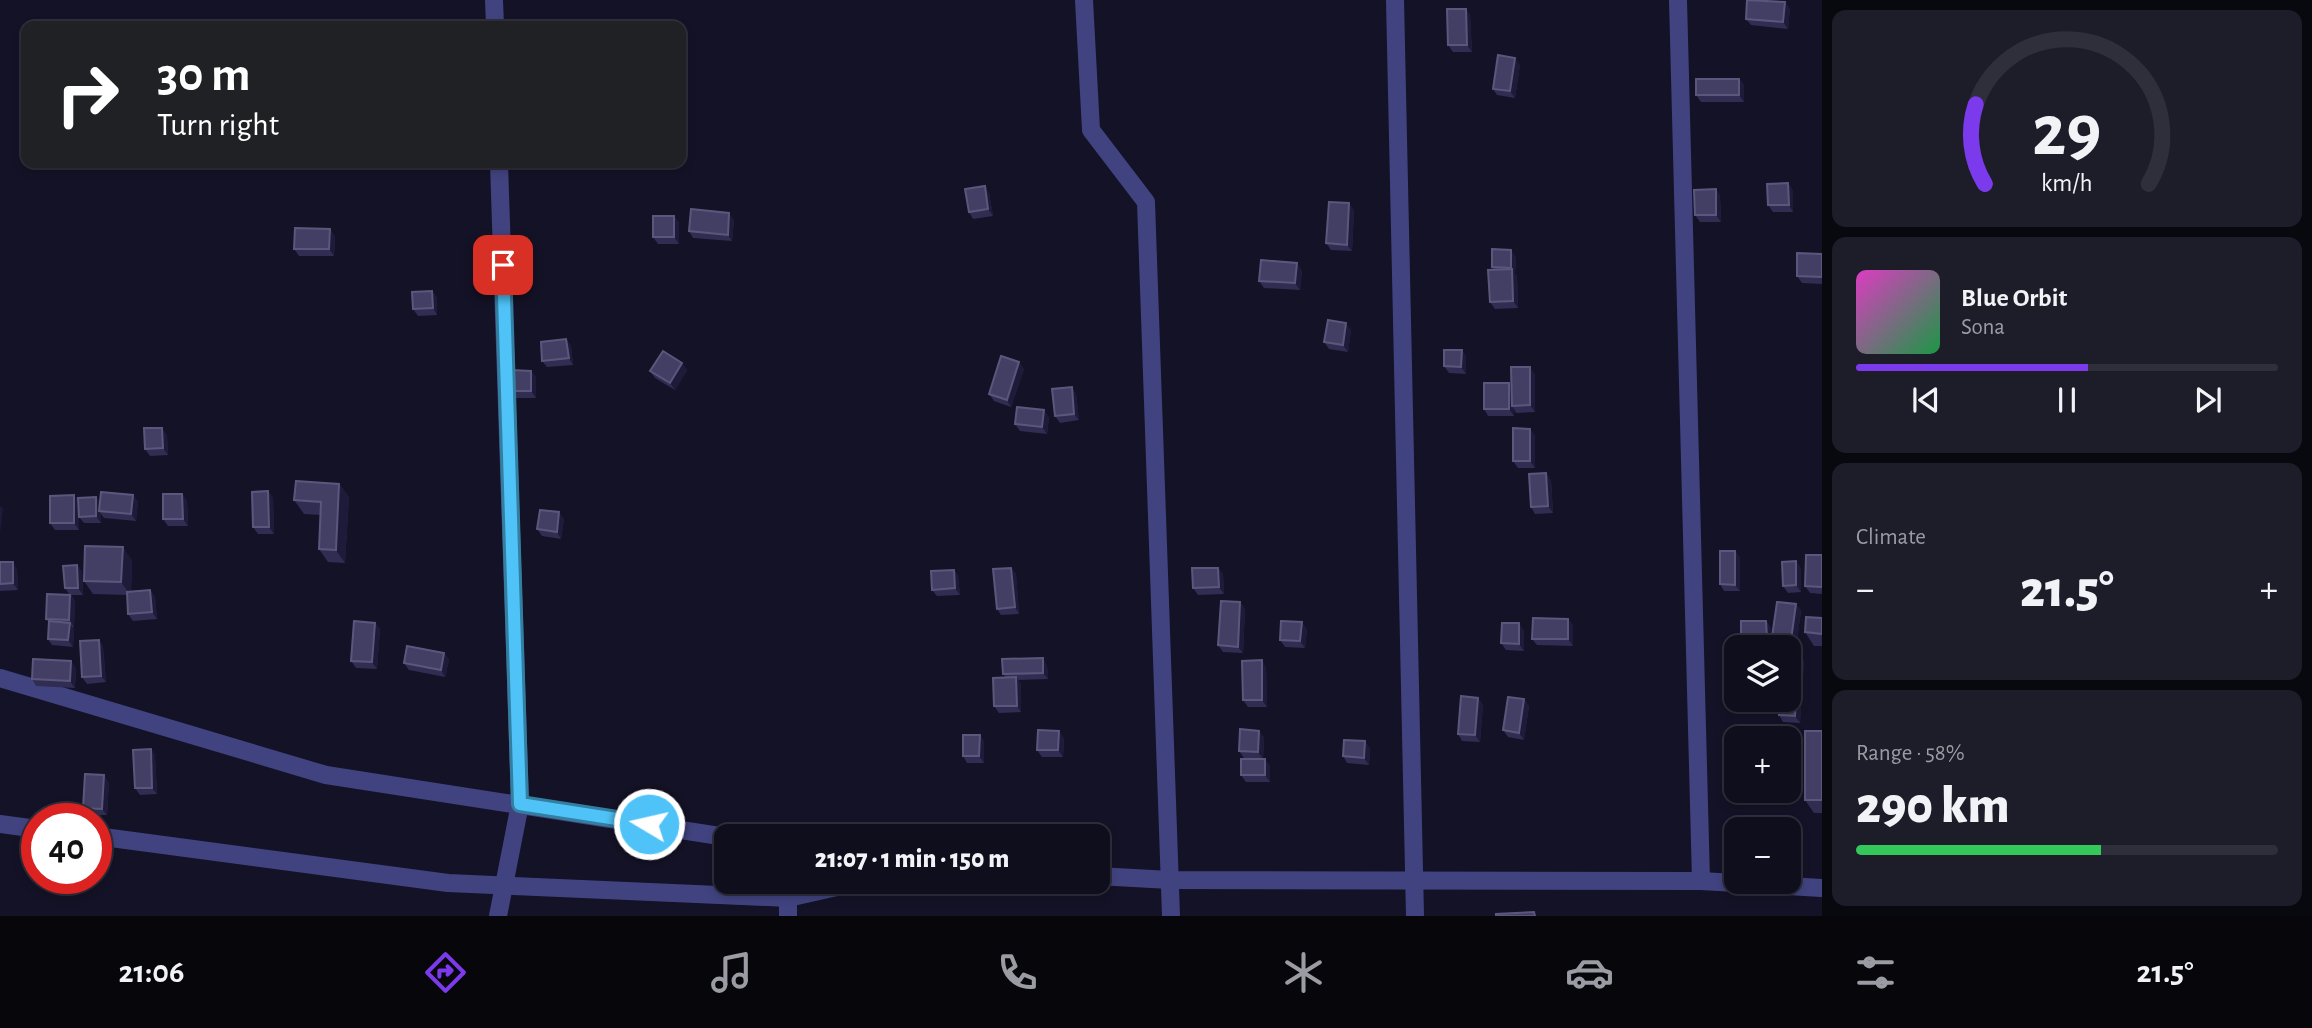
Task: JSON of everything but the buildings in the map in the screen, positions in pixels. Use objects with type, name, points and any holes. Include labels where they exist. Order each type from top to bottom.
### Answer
[{"type":"street","points":[[494,0],[495,21]]},
{"type":"street","points":[[1084,0],[1091,130],[1146,202],[1171,916]]},
{"type":"street","points":[[1395,0],[1415,916]]},
{"type":"street","points":[[1678,0],[1701,881]]},
{"type":"street","points":[[498,916],[520,804],[499,168]]},
{"type":"street","points":[[0,678],[327,775],[714,835]]},
{"type":"street","points":[[0,824],[21,827]]},
{"type":"street","points":[[112,838],[448,883],[788,907],[825,894]]},
{"type":"street","points":[[1110,877],[1170,880],[1701,881],[1822,888]]},
{"type":"route","points":[[503,265],[520,804],[649,824]]}]
